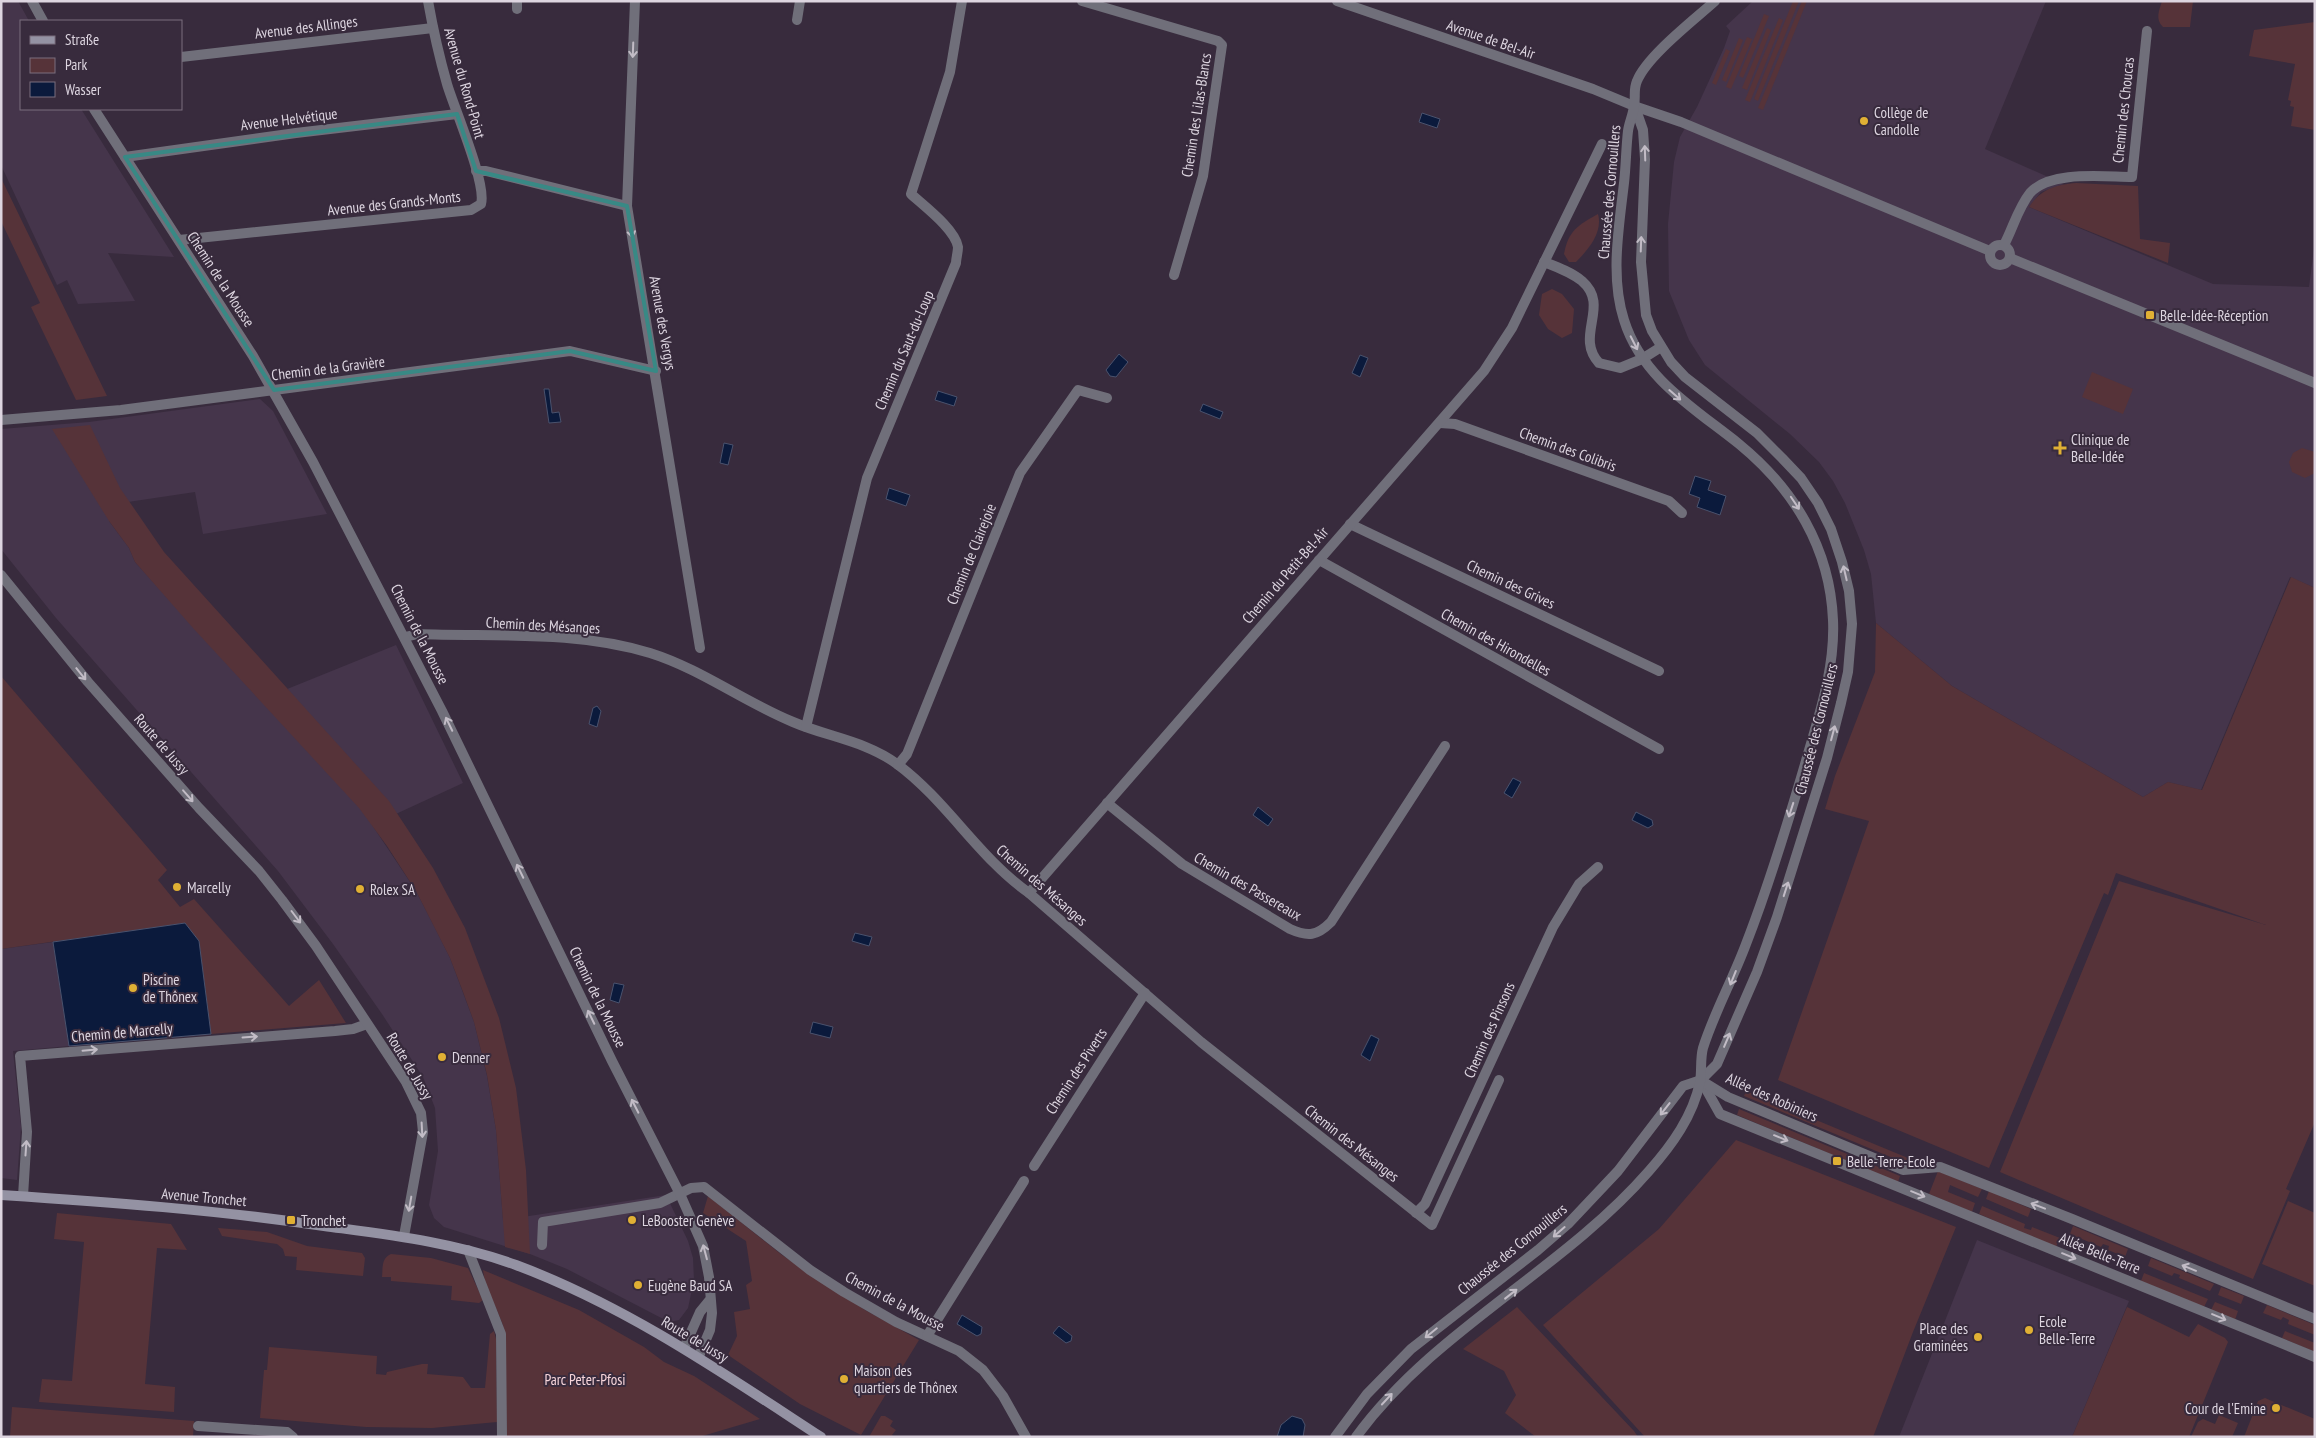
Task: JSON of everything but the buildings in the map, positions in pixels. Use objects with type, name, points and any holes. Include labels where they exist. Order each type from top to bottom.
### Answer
[{"type":"main road","name":"Avenue Tronchet","points":[[1,1195],[210,1212],[404,1236]]},
{"type":"main road","name":"Route de Jussy","points":[[404,1236],[468,1250],[533,1272],[584,1295],[698,1356],[821,1437]]},
{"type":"street","points":[[32,1],[42,20]]},
{"type":"street","name":"Avenue du Rond-Point","points":[[428,1],[447,84],[476,171]]},
{"type":"street","name":"Avenue des Vergys","points":[[635,1],[627,206],[656,371],[700,648]]},
{"type":"street","points":[[797,20],[800,1]]},
{"type":"street","name":"Chemin du Saut-du-Loup","points":[[806,727],[867,478],[956,263],[958,247],[953,237],[943,224],[911,194],[950,72],[962,1]]},
{"type":"street","name":"Chemin des Lilas-Blancs","points":[[1082,1],[1218,41],[1222,45],[1203,176],[1174,275]]},
{"type":"street","name":"Avenue de Bel-Air","points":[[1337,1],[1681,122],[1990,251]]},
{"type":"street","points":[[1634,106],[1634,90],[1642,72],[1664,48],[1715,1]]},
{"type":"street","name":"Avenue des Allinges","points":[[182,57],[433,28]]},
{"type":"street","name":"Chemin des Choucas","points":[[2004,245],[2025,200],[2039,186],[2061,179],[2079,177],[2132,177],[2147,31]]},
{"type":"street","name":"Chaussée des Cornouillers","points":[[1335,1437],[1366,1394],[1412,1349],[1538,1250],[1568,1224],[1618,1172],[1683,1086],[1701,1080],[1717,1064],[1757,972],[1777,917],[1827,758],[1848,672],[1852,624],[1849,591],[1831,529],[1818,503],[1801,478],[1757,433],[1685,377],[1671,362],[1661,347],[1646,315],[1642,286],[1645,159],[1643,130],[1634,106]]},
{"type":"street","name":"Chaussée des Cornouillers","points":[[1356,1437],[1376,1410],[1417,1368],[1586,1234],[1624,1198],[1651,1170],[1687,1120],[1701,1080],[1703,1048],[1747,942],[1798,789],[1822,707],[1831,662],[1833,623],[1824,561],[1800,510],[1789,493],[1766,467],[1674,394],[1642,359],[1623,320],[1617,282],[1620,221],[1628,130],[1634,106]]},
{"type":"street","name":"Chemin de la Mousse","points":[[95,110],[274,390],[410,646],[612,1061],[680,1194],[703,1246],[709,1277],[712,1313],[710,1330],[698,1356]]},
{"type":"street","name":"Avenue Helvétique","points":[[125,157],[296,133],[457,114]]},
{"type":"street","name":"Chemin du Petit-Bel-Air","points":[[1029,893],[1484,371],[1512,328],[1602,144]]},
{"type":"street","points":[[476,171],[486,171],[627,206]]},
{"type":"street","name":"Avenue des Grands-Monts","points":[[179,240],[471,210],[478,207],[482,202],[476,171]]},
{"type":"street","points":[[2004,245],[2010,252],[2010,258],[2004,264],[1995,264],[1991,259],[1990,251],[1995,246],[2004,245]]},
{"type":"street","points":[[2010,258],[2315,383]]},
{"type":"street","points":[[1544,262],[1576,277],[1589,289],[1594,308],[1588,340],[1589,349],[1599,363],[1620,368],[1642,359],[1661,347]]},
{"type":"street","name":"Chemin de la Gravière","points":[[1,420],[121,410],[570,351],[656,371]]},
{"type":"street","name":"Chemin de Clairejoie","points":[[898,765],[907,754],[1020,473],[1078,390],[1107,398]]},
{"type":"street","name":"Chemin des Colibris","points":[[1440,422],[1455,424],[1669,501],[1682,513]]},
{"type":"street","name":"Chemin des Grives","points":[[1350,524],[1659,671]]},
{"type":"street","name":"Chemin des Hirondelles","points":[[1319,560],[1659,749]]},
{"type":"street","name":"Route de Jussy","points":[[1,575],[88,682],[199,808],[258,871],[300,923],[406,1082],[421,1113],[422,1142],[404,1236]]},
{"type":"street","name":"Chemin des Mésanges","points":[[405,637],[418,634],[542,637],[585,639],[626,646],[676,663],[769,711],[806,727],[870,748],[898,765],[930,792],[996,867],[1029,893],[1201,1042],[1432,1225],[1499,1080]]},
{"type":"street","name":"Chemin des Passereaux","points":[[1107,803],[1182,864],[1290,929],[1303,935],[1313,935],[1324,930],[1331,922],[1445,746]]},
{"type":"street","name":"Chemin des Pinsons","points":[[1416,1213],[1425,1204],[1553,927],[1579,884],[1598,867]]},
{"type":"street","name":"Chemin des Piverts","points":[[1034,1166],[1145,993]]},
{"type":"street","name":"Chemin de Marcelly","points":[[23,1196],[27,1132],[20,1056],[335,1031],[353,1029],[368,1024]]},
{"type":"street","name":"Allée des Robiniers","points":[[1701,1080],[1732,1099],[1903,1170],[1940,1167]]},
{"type":"street","name":"Allée des Robiniers","points":[[1701,1080],[1720,1114],[1873,1176]]},
{"type":"street","name":"Allée Belle-Terre","points":[[1940,1167],[2315,1319]]},
{"type":"street","name":"Allée Belle-Terre","points":[[1873,1176],[2315,1357]]},
{"type":"street","points":[[927,1336],[1024,1181]]},
{"type":"street","name":"Chemin de la Mousse","points":[[542,1245],[543,1222],[660,1203],[691,1188],[704,1187],[810,1270],[837,1288],[889,1318],[959,1351],[983,1370],[1003,1396],[1026,1437]]},
{"type":"street","points":[[468,1250],[501,1334],[502,1437]]},
{"type":"street","points":[[684,1348],[700,1312],[710,1301]]},
{"type":"street","points":[[198,1426],[287,1432],[293,1437]]},
{"type":"highlighted area","points":[[457,114],[476,171],[627,206],[656,371],[570,351],[274,390],[125,157]]},
{"type":"shaded area","points":[[1,1],[18,1],[28,20],[20,20],[20,110],[82,110],[174,257],[108,253],[135,301],[78,304],[67,280],[57,285],[1,165]]},
{"type":"shaded area","name":"Clinique de Belle-Idée","points":[[1753,1],[2046,1],[1985,149],[2064,184],[2041,192],[2029,207],[2213,284],[2309,287],[2315,241],[2315,588],[2290,577],[2201,790],[2168,782],[2143,797],[1952,686],[1876,623],[1871,574],[1864,550],[1845,503],[1833,481],[1819,462],[1790,434],[1705,365],[1689,340],[1669,291],[1668,224],[1674,162],[1680,137],[1697,107],[1724,48],[1730,31],[1726,26]]},
{"type":"shaded area","points":[[260,399],[273,411],[327,514],[203,534],[195,492],[128,502],[109,521],[129,548],[135,562],[260,700],[396,645],[463,783],[372,825],[416,891],[450,958],[474,1022],[487,1076],[496,1130],[503,1220],[666,1195],[688,1241],[693,1258],[694,1280],[688,1308],[679,1320],[669,1322],[567,1269],[530,1254],[444,1227],[434,1218],[429,1205],[438,1151],[435,1108],[423,1077],[333,944],[278,871],[56,618],[1,549],[1,429],[89,422]]},
{"type":"shaded area","points":[[53,942],[69,1046],[13,1051],[21,1127],[17,1180],[1,1178],[1,949]]},
{"type":"shaded area","name":"Ecole Belle-Terre","points":[[1977,1240],[2129,1301],[2072,1437],[1899,1437]]},
{"type":"green space","points":[[1793,1],[1799,1],[1758,101],[1754,99]]},
{"type":"green space","points":[[1802,1],[1807,1],[1763,110],[1758,108]]},
{"type":"green space","points":[[2162,1],[2193,1],[2190,27],[2163,27],[2158,18]]},
{"type":"green space","points":[[1764,14],[1769,16],[1743,78],[1739,76]]},
{"type":"green space","points":[[1779,18],[1783,20],[1750,102],[1745,100]]},
{"type":"green space","points":[[2315,22],[2315,130],[2291,126],[2294,107],[2290,106],[2291,101],[2288,100],[2295,64],[2249,56],[2254,30]]},
{"type":"green space","points":[[1767,28],[1771,30],[1747,90],[1742,88]]},
{"type":"green space","points":[[1747,37],[1752,39],[1731,89],[1726,87]]},
{"type":"green space","points":[[1739,38],[1743,40],[1726,82],[1722,80]]},
{"type":"green space","points":[[1726,49],[1730,51],[1716,85],[1712,83]]},
{"type":"green space","points":[[1,178],[107,396],[76,400],[31,307],[40,303],[1,221]]},
{"type":"green space","points":[[2076,183],[2138,186],[2140,239],[2170,243],[2168,263],[2029,207],[2038,196],[2049,189]]},
{"type":"green space","points":[[1598,214],[1599,227],[1594,240],[1576,262],[1569,262],[1564,254],[1571,234],[1580,225]]},
{"type":"green space","points":[[1552,289],[1562,294],[1574,309],[1572,333],[1562,338],[1548,329],[1539,315],[1542,294]]},
{"type":"green space","points":[[2092,372],[2133,389],[2123,414],[2082,397]]},
{"type":"green space","points":[[90,425],[120,488],[164,552],[389,801],[433,868],[465,928],[499,1018],[516,1088],[526,1170],[530,1254],[505,1247],[496,1130],[487,1075],[474,1022],[450,958],[416,891],[387,846],[359,808],[193,628],[135,562],[129,548],[109,521],[52,429]]},
{"type":"green space","points":[[2302,448],[2315,452],[2315,473],[2305,478],[2292,472],[2289,462],[2293,453]]},
{"type":"green space","points":[[2291,577],[2315,588],[2315,1122],[2286,1189],[2290,1191],[2253,1279],[2000,1172],[2119,881],[2266,925],[2116,873],[2108,895],[2104,893],[1989,1168],[1778,1080],[1869,821],[1825,809],[1835,776],[1875,672],[1876,623],[1952,686],[2143,797],[2168,782],[2202,790]]},
{"type":"green space","points":[[1,676],[167,870],[158,880],[180,907],[194,899],[289,1006],[319,980],[346,1023],[211,1034],[199,941],[185,923],[1,949]]},
{"type":"green space","points":[[1746,1091],[1908,1158],[1905,1163],[1744,1096]]},
{"type":"green space","points":[[1739,1109],[1900,1176],[1898,1182],[1737,1115]]},
{"type":"green space","points":[[1736,1140],[1956,1227],[1873,1437],[1645,1437],[1543,1325],[1659,1229]]},
{"type":"green space","points":[[1938,1171],[1982,1189],[1978,1197],[1950,1185],[1948,1192],[1975,1203],[1972,1212],[1929,1194]]},
{"type":"green space","points":[[1989,1191],[2031,1209],[2028,1217],[1986,1199]]},
{"type":"green space","points":[[708,1196],[782,1255],[865,1310],[919,1340],[861,1435],[800,1404],[728,1355],[737,1336],[734,1312],[750,1309],[746,1285],[752,1281],[746,1241],[703,1213]]},
{"type":"green space","points":[[2288,1201],[2315,1213],[2315,1286],[2262,1264]]},
{"type":"green space","points":[[1982,1206],[2025,1224],[2024,1228],[2031,1230],[2032,1227],[2060,1238],[2056,1247],[1979,1214]]},
{"type":"green space","points":[[57,1213],[171,1224],[187,1250],[157,1248],[145,1384],[175,1387],[174,1412],[39,1402],[42,1379],[72,1381],[84,1242],[54,1239]]},
{"type":"green space","points":[[2073,1226],[2128,1249],[2125,1257],[2108,1250],[2109,1246],[2103,1244],[2101,1247],[2070,1234]]},
{"type":"green space","points":[[218,1228],[267,1232],[307,1246],[362,1253],[365,1258],[363,1276],[296,1270],[297,1257],[285,1256],[283,1249],[277,1244],[222,1236]]},
{"type":"green space","points":[[391,1254],[431,1258],[468,1268],[483,1300],[479,1303],[451,1300],[452,1286],[391,1281],[391,1277],[382,1277],[384,1261]]},
{"type":"green space","points":[[2151,1258],[2214,1284],[2210,1291],[2179,1278],[2180,1275],[2174,1273],[2172,1276],[2148,1266]]},
{"type":"green space","name":"Parc Peter-Pfosi","points":[[483,1270],[579,1310],[644,1347],[664,1362],[694,1376],[760,1419],[699,1437],[507,1437],[503,1325],[485,1282]]},
{"type":"green space","points":[[2144,1273],[2208,1299],[2204,1307],[2141,1281]]},
{"type":"green space","points":[[2221,1287],[2244,1296],[2241,1304],[2218,1295]]},
{"type":"green space","points":[[2215,1302],[2238,1311],[2235,1320],[2211,1310]]},
{"type":"green space","points":[[2267,1305],[2315,1325],[2315,1335],[2288,1324],[2289,1320],[2283,1317],[2281,1320],[2263,1313]]},
{"type":"green space","points":[[1517,1307],[1638,1437],[1536,1437],[1505,1413],[1516,1395],[1504,1371],[1463,1349]]},
{"type":"green space","points":[[2127,1307],[2189,1337],[2198,1324],[2225,1338],[2228,1342],[2189,1437],[2072,1437]]},
{"type":"green space","points":[[494,1331],[496,1339],[497,1422],[432,1428],[366,1427],[260,1418],[264,1370],[267,1370],[269,1347],[377,1356],[376,1374],[386,1375],[387,1372],[428,1364],[427,1374],[463,1377],[471,1388],[485,1388],[490,1334]]},
{"type":"green space","points":[[2285,1331],[2315,1343],[2315,1352],[2282,1338]]},
{"type":"green space","points":[[2265,1398],[2315,1419],[2315,1437],[2244,1437],[2258,1401]]},
{"type":"green space","points":[[12,1407],[194,1421],[193,1437],[10,1437]]},
{"type":"green space","points":[[2219,1415],[2238,1423],[2232,1437],[2191,1437],[2198,1422],[2203,1419],[2215,1424]]},
{"type":"green space","points":[[881,1416],[885,1416],[893,1421],[890,1426],[896,1430],[892,1435],[894,1437],[869,1437]]},
{"type":"water","points":[[1422,113],[1440,119],[1437,128],[1419,122]]},
{"type":"water","points":[[1119,354],[1128,362],[1116,377],[1110,376],[1106,370]]},
{"type":"water","points":[[1360,355],[1368,358],[1360,377],[1352,373]]},
{"type":"water","points":[[544,389],[549,389],[552,413],[559,412],[561,422],[549,423]]},
{"type":"water","points":[[938,391],[957,397],[954,406],[935,400]]},
{"type":"water","points":[[1203,404],[1223,412],[1220,419],[1200,411]]},
{"type":"water","points":[[724,443],[733,445],[728,465],[720,463]]},
{"type":"water","points":[[1695,476],[1711,481],[1708,490],[1726,496],[1720,515],[1697,507],[1700,498],[1689,494]]},
{"type":"water","points":[[889,488],[910,495],[906,506],[886,499]]},
{"type":"water","points":[[597,706],[601,711],[597,727],[589,724],[593,708]]},
{"type":"water","points":[[1513,778],[1521,782],[1512,798],[1504,793]]},
{"type":"water","points":[[1258,807],[1273,819],[1268,826],[1253,815]]},
{"type":"water","points":[[1636,812],[1652,820],[1653,825],[1648,828],[1632,820]]},
{"type":"water","name":"Piscine de Thônex","points":[[185,923],[199,941],[211,1034],[69,1046],[53,942]]},
{"type":"water","points":[[855,933],[872,937],[869,946],[852,941]]},
{"type":"water","points":[[614,983],[624,985],[619,1003],[610,1000]]},
{"type":"water","points":[[813,1022],[833,1027],[830,1038],[810,1033]]},
{"type":"water","points":[[1371,1035],[1379,1039],[1370,1061],[1361,1055]]},
{"type":"water","points":[[962,1315],[982,1327],[981,1334],[977,1336],[957,1324]]},
{"type":"water","points":[[1059,1326],[1072,1336],[1071,1341],[1066,1343],[1053,1333]]},
{"type":"water","points":[[1292,1416],[1302,1419],[1305,1425],[1303,1437],[1277,1437],[1281,1425]]},
{"type":"place","name":"Collège de Candolle","points":[[1864,121]]},
{"type":"place","name":"Belle-Idée-Réception","points":[[2150,315]]},
{"type":"place","name":"Clinique de Belle-Idée","points":[[2060,448]]},
{"type":"place","name":"Marcelly","points":[[177,887]]},
{"type":"place","name":"Rolex SA","points":[[360,889]]},
{"type":"place","name":"Piscine de Thônex","points":[[133,988]]},
{"type":"place","name":"Denner","points":[[442,1057]]},
{"type":"place","name":"Belle-Terre-Ecole","points":[[1837,1161]]},
{"type":"place","name":"Tronchet","points":[[291,1220]]},
{"type":"place","name":"LeBooster Genève","points":[[632,1220]]},
{"type":"place","name":"Eugène Baud SA","points":[[638,1285]]},
{"type":"place","name":"Ecole Belle-Terre","points":[[2029,1330]]},
{"type":"place","name":"Place des Graminées","points":[[1978,1337]]},
{"type":"place","name":"Maison des quartiers de Thônex","points":[[844,1379]]},
{"type":"place","name":"Cour de l'Emine","points":[[2276,1408]]}]
